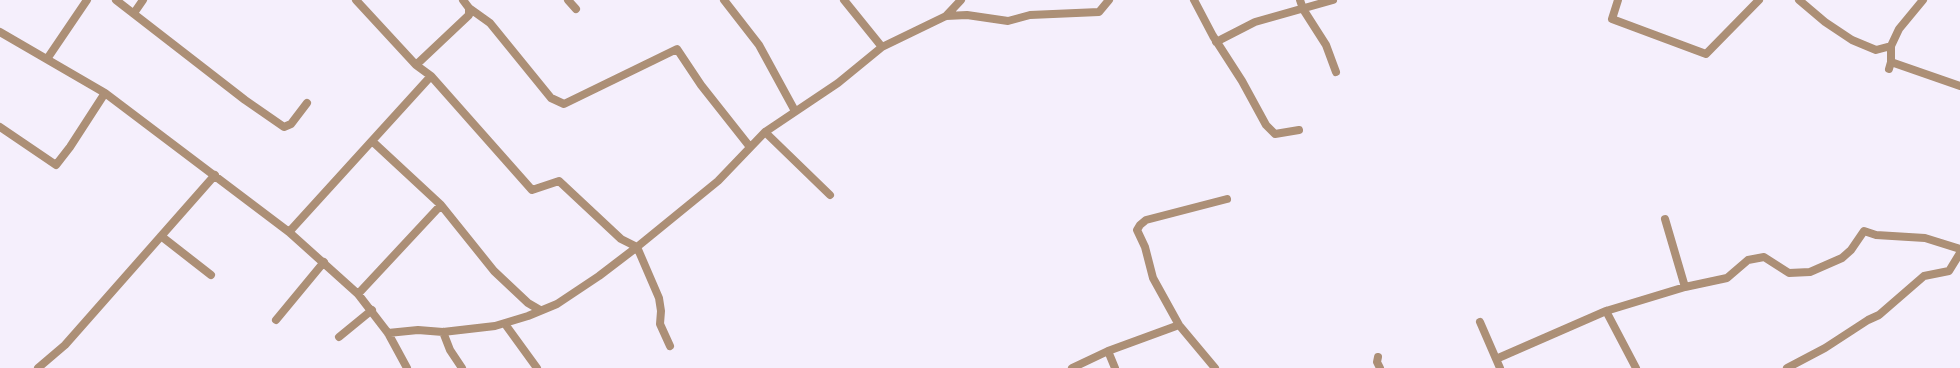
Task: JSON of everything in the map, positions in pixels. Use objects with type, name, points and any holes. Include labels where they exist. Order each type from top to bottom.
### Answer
[{"type":"street","points":[[47,58],[87,0]]},
{"type":"street","points":[[116,0],[245,100],[284,127],[291,124],[308,103]]},
{"type":"street","points":[[134,13],[144,0]]},
{"type":"street","points":[[356,0],[416,65],[431,76],[532,190],[559,181],[621,239],[637,247],[659,298],[661,311],[660,324],[670,346]]},
{"type":"street","points":[[463,0],[469,8],[490,24],[551,98],[564,104],[677,50],[700,85],[750,147]]},
{"type":"street","points":[[568,0],[576,9]]},
{"type":"street","points":[[724,0],[759,45],[796,110]]},
{"type":"street","points":[[844,0],[882,47]]},
{"type":"street","points":[[388,332],[418,330],[443,332],[505,324],[557,304],[599,276],[718,182],[765,132],[838,83],[882,47],[946,16],[961,0]]},
{"type":"street","points":[[946,16],[967,15],[1008,21],[1030,15],[1099,12],[1109,0]]},
{"type":"street","points":[[1194,0],[1216,42],[1242,81],[1266,125],[1275,134],[1299,130]]},
{"type":"street","points":[[1300,0],[1304,10],[1326,44],[1336,72]]},
{"type":"street","points":[[1216,42],[1255,22],[1304,10],[1333,0]]},
{"type":"street","points":[[1618,0],[1612,19],[1706,54],[1760,0]]},
{"type":"street","points":[[1799,0],[1825,22],[1852,40],[1876,50],[1891,46]]},
{"type":"street","points":[[1923,0],[1913,10],[1899,29],[1891,46],[1890,65],[1960,86]]},
{"type":"street","points":[[416,65],[469,15],[469,8]]},
{"type":"street","points":[[0,32],[106,92],[289,232],[324,262],[358,294],[372,310],[388,332],[407,368]]},
{"type":"street","points":[[289,232],[431,76]]},
{"type":"street","points":[[0,127],[56,165],[70,147],[106,92]]},
{"type":"street","points":[[765,132],[830,195]]},
{"type":"street","points":[[372,141],[441,205],[494,271],[528,303],[540,310]]},
{"type":"street","points":[[38,368],[65,345],[215,175]]},
{"type":"street","points":[[1215,368],[1179,324],[1152,278],[1145,246],[1137,230],[1140,224],[1146,220],[1227,199]]},
{"type":"street","points":[[358,294],[441,205]]},
{"type":"street","points":[[1665,219],[1684,287]]},
{"type":"street","points":[[1496,359],[1606,311],[1684,287],[1727,278],[1748,260],[1764,257],[1789,273],[1810,272],[1842,258],[1851,250],[1864,231],[1876,235],[1925,238],[1960,249]]},
{"type":"street","points":[[161,236],[210,275]]},
{"type":"street","points":[[1787,368],[1825,348],[1868,320],[1879,315],[1924,276],[1949,270],[1960,254]]},
{"type":"street","points":[[276,320],[324,262]]},
{"type":"street","points":[[339,337],[372,310]]},
{"type":"street","points":[[1606,311],[1636,368]]},
{"type":"street","points":[[1480,322],[1500,368]]},
{"type":"street","points":[[505,324],[537,368]]},
{"type":"street","points":[[1072,368],[1108,351],[1179,324]]},
{"type":"street","points":[[443,332],[450,350],[462,368]]},
{"type":"street","points":[[1108,351],[1115,368]]},
{"type":"street","points":[[1378,357],[1377,362],[1380,368]]}]
